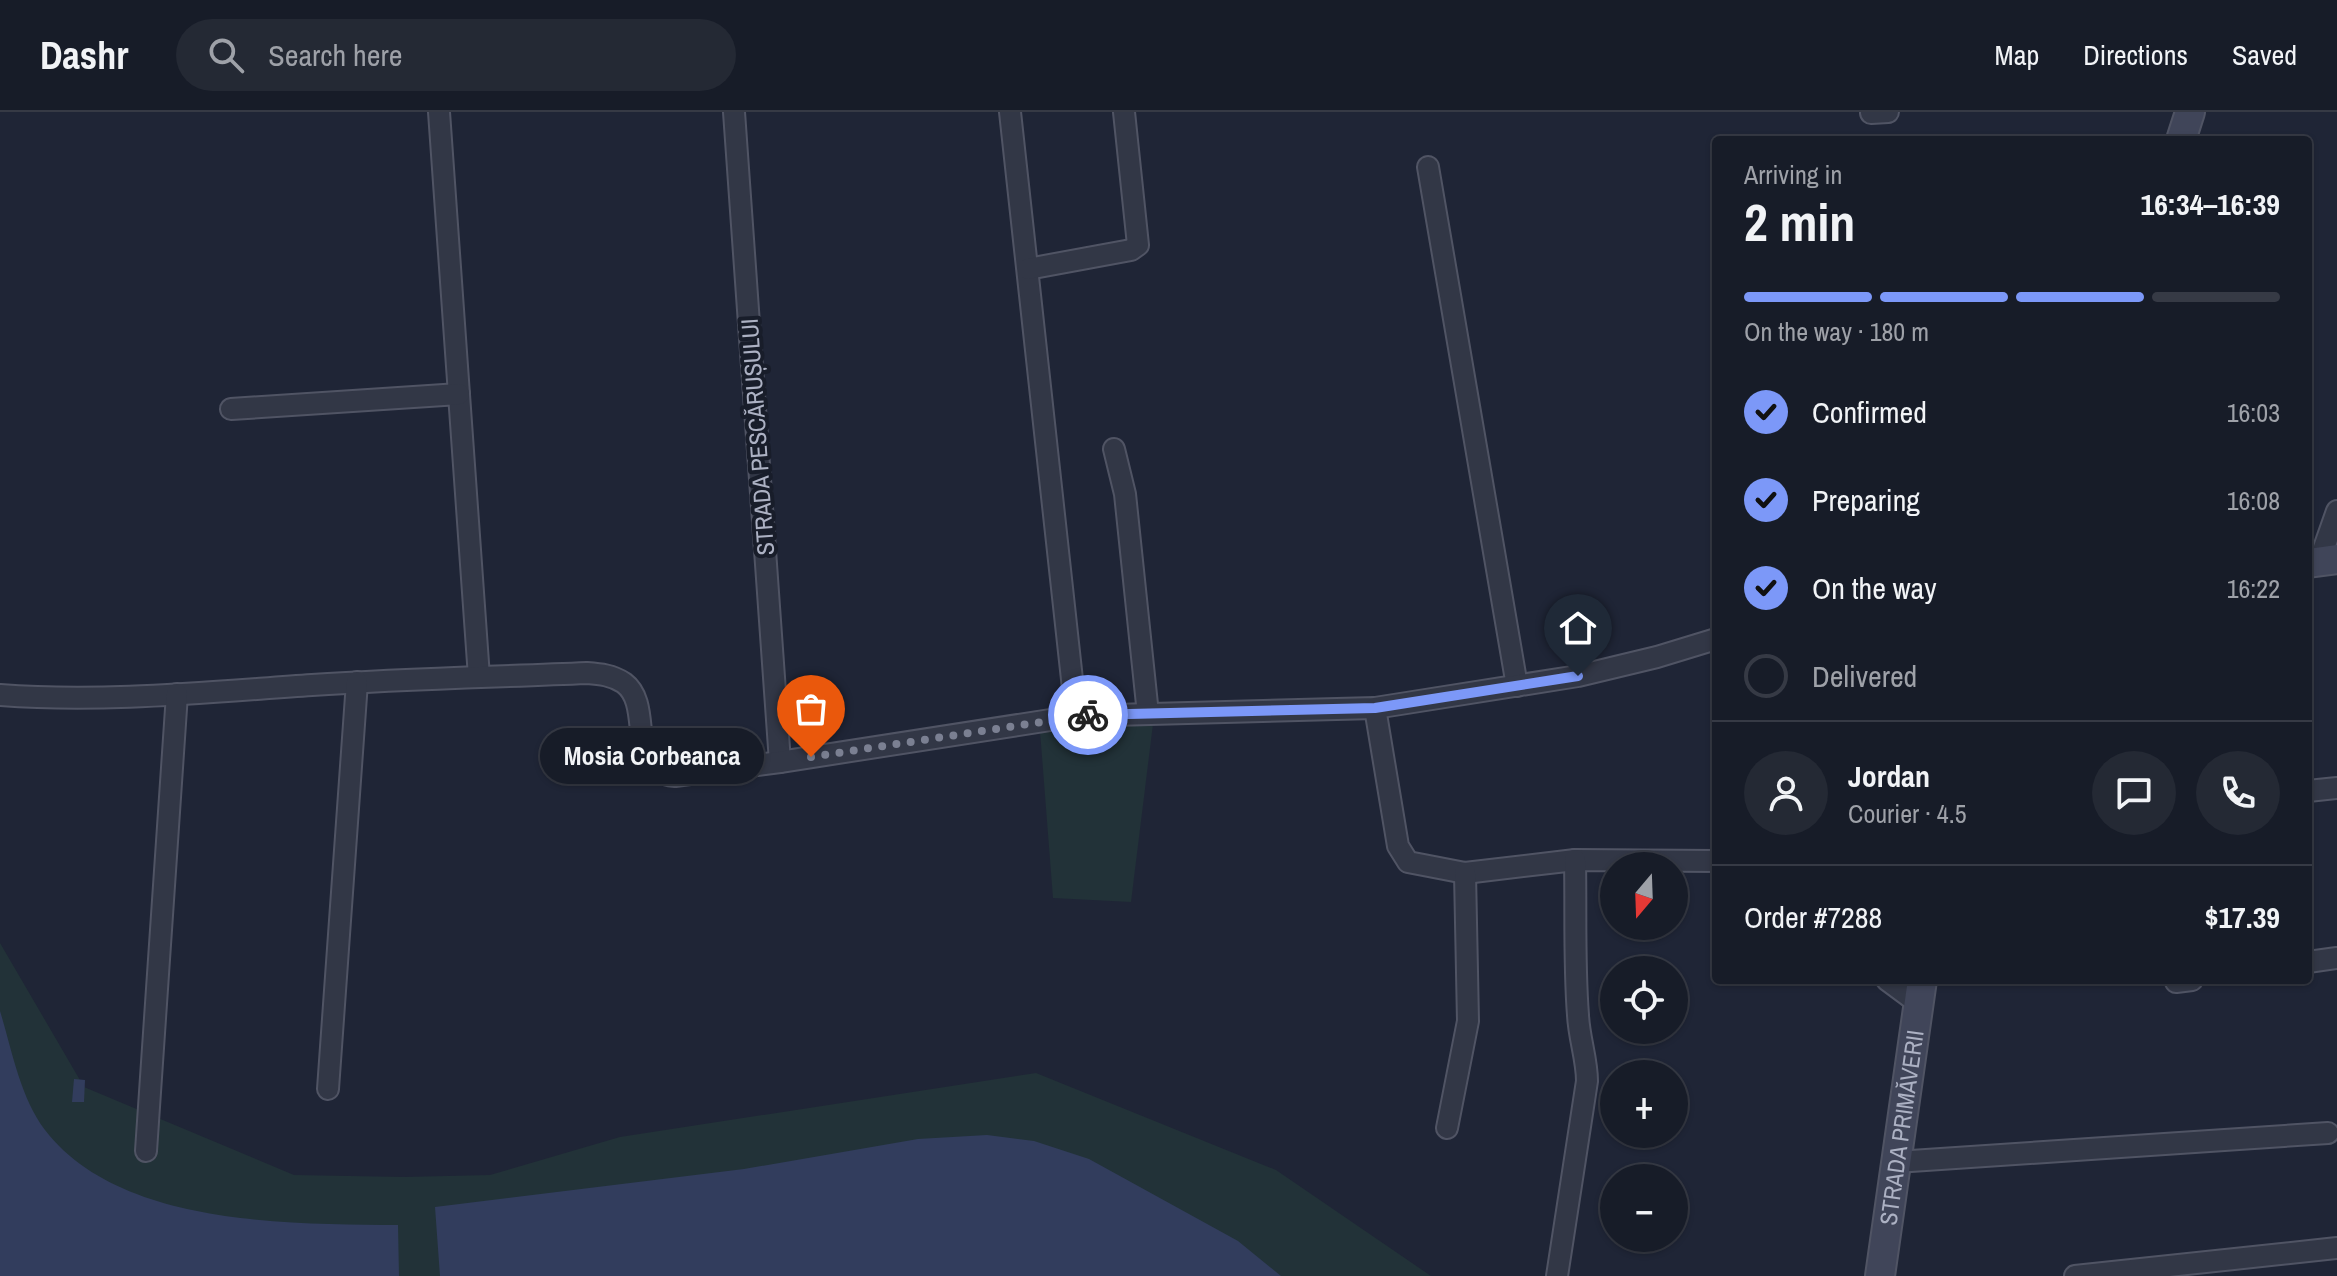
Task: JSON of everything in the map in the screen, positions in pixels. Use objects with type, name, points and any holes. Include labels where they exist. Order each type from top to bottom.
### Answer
[{"type":"main road","points":[[2182,136],[2190,112]]},
{"type":"main road","name":"STRADA PRIMĂVERII","points":[[1880,1276],[1920,992]]},
{"type":"street","points":[[439,112],[479,677]]},
{"type":"street","name":"STRADA PESCĂRUȘULUI","points":[[734,112],[780,762]]},
{"type":"street","points":[[1010,112],[1076,716]]},
{"type":"street","points":[[1028,269],[1131,250],[1138,245],[1124,112]]},
{"type":"street","points":[[1871,113],[1888,112]]},
{"type":"street","points":[[1428,167],[1517,686]]},
{"type":"street","points":[[231,409],[459,394]]},
{"type":"street","points":[[1114,449],[1125,494],[1148,714]]},
{"type":"street","points":[[2321,562],[2337,511]]},
{"type":"street","points":[[0,695],[39,698],[177,694],[357,682],[587,673],[609,675],[625,684],[635,695],[645,753],[651,767],[664,775],[675,776],[1076,716],[1375,708],[1578,676],[1712,640]]},
{"type":"street","points":[[328,1089],[357,682]]},
{"type":"street","points":[[146,1151],[177,694]]},
{"type":"street","points":[[1375,708],[1398,846],[1408,862],[1465,873],[1575,860],[1712,861]]},
{"type":"street","points":[[2312,791],[2337,788]]},
{"type":"street","points":[[1557,1276],[1587,1081],[1578,1015],[1575,860]]},
{"type":"street","points":[[1447,1128],[1468,1021],[1465,873]]},
{"type":"street","points":[[2312,961],[2337,958]]},
{"type":"street","points":[[1898,984],[1920,992]]},
{"type":"street","points":[[1896,1162],[2328,1133]]},
{"type":"street","points":[[2075,1276],[2337,1248]]},
{"type":"shaded area","points":[[1154,716],[1131,902],[1053,898],[1040,731]]},
{"type":"shaded area","points":[[0,943],[84,1087],[294,1175],[490,1175],[620,1137],[1036,1073],[1276,1170],[1431,1276],[0,1276]]},
{"type":"water","points":[[0,1011],[18,1073],[36,1117],[77,1162],[116,1185],[160,1202],[208,1213],[257,1220],[398,1225],[399,1276],[0,1276]]},
{"type":"water","points":[[74,1079],[85,1080],[84,1102],[72,1102]]},
{"type":"water","points":[[987,1135],[1034,1141],[1089,1159],[1238,1241],[1281,1276],[440,1276],[435,1207],[744,1169],[918,1139]]},
{"type":"way so far","points":[[811,757],[1088,715]]},
{"type":"place","name":"Mosia Corbeanca","points":[[811,757]]},
{"type":"route","points":[[1088,715],[1375,708],[1578,676]]}]
